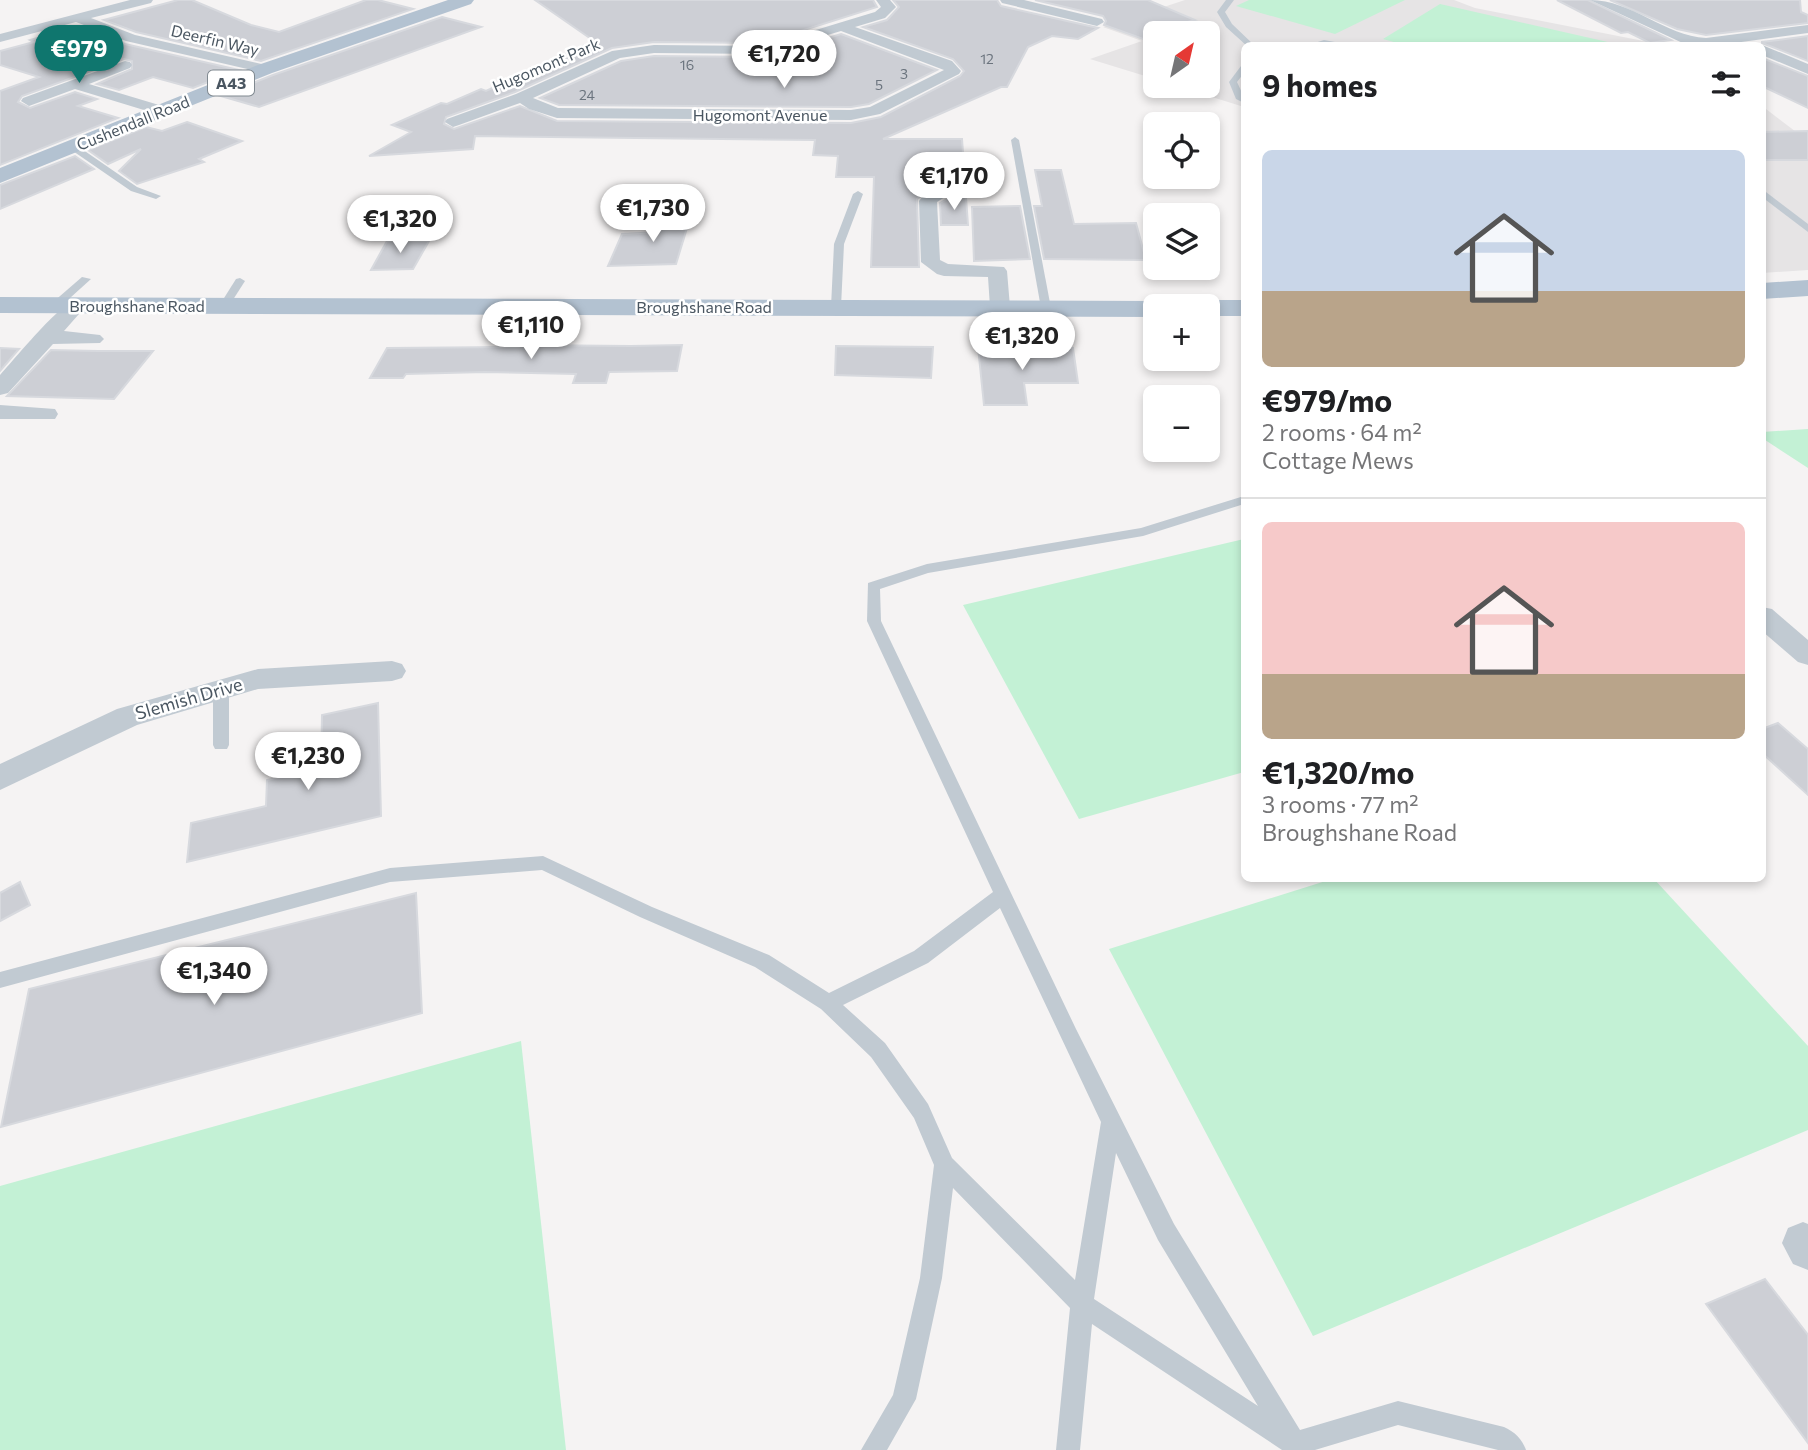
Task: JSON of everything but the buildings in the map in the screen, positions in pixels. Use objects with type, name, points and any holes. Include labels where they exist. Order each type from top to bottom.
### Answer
[{"type":"main road","name":"Cushendall Road","points":[[0,176],[265,69],[465,0]]},
{"type":"main road","points":[[1766,291],[1808,288]]},
{"type":"main road","name":"Broughshane Road","points":[[0,305],[1143,309]]},
{"type":"main road","points":[[1220,308],[1241,308]]},
{"type":"street","points":[[0,38],[146,0]]},
{"type":"street","name":"Hugomont Park","points":[[453,122],[522,97],[605,59],[628,52],[654,49],[764,50],[887,11],[889,7],[883,0]]},
{"type":"street","points":[[1007,0],[1097,22]]},
{"type":"street","points":[[1597,0],[1683,40],[1706,42],[1808,29]]},
{"type":"street","points":[[1069,15],[1086,6]]},
{"type":"street","name":"Deerfin Way","points":[[77,18],[131,38],[265,69]]},
{"type":"street","name":"Hugomont Avenue","points":[[522,97],[535,106],[557,113],[838,116],[873,111],[954,71],[947,64],[842,27]]},
{"type":"street","points":[[1737,38],[1746,42]]},
{"type":"street","points":[[1766,51],[1808,70]]},
{"type":"street","points":[[29,101],[125,65]]},
{"type":"street","points":[[74,84],[163,111]]},
{"type":"street","points":[[987,171],[981,177],[981,190],[947,190],[933,194],[928,201],[931,262],[944,270],[997,271],[1000,307]]},
{"type":"street","points":[[0,388],[45,337],[66,305]]},
{"type":"street","points":[[45,337],[93,339]]},
{"type":"street","points":[[0,412],[47,414]]},
{"type":"street","points":[[1766,619],[1808,655]]},
{"type":"street","name":"Slemish Drive","points":[[0,778],[127,717],[258,679],[392,671]]},
{"type":"lane","points":[[1230,0],[1221,12],[1229,25],[1248,42]]},
{"type":"lane","points":[[1241,72],[1233,82],[1241,99]]},
{"type":"lane","points":[[1016,140],[1046,308]]},
{"type":"lane","points":[[73,146],[135,189],[156,196]]},
{"type":"lane","points":[[836,307],[839,244],[858,194]]},
{"type":"lane","points":[[1766,194],[1808,229]]},
{"type":"lane","points":[[66,305],[86,279]]},
{"type":"lane","points":[[224,306],[240,281]]},
{"type":"lane","points":[[1241,501],[1143,532],[927,569],[873,586],[874,621],[1111,1122],[1166,1232],[1288,1447]]},
{"type":"lane","points":[[221,690],[221,745]]},
{"type":"lane","points":[[0,979],[390,875],[544,863],[646,912],[762,961],[828,1003],[878,1050],[921,1111],[944,1166],[1082,1304],[1288,1447]]},
{"type":"lane","points":[[828,1003],[921,957],[1003,895]]},
{"type":"lane","points":[[1068,1450],[1082,1304],[1111,1122]]},
{"type":"lane","points":[[873,1450],[904,1399],[931,1278],[944,1166]]},
{"type":"lane","points":[[1288,1447],[1398,1413],[1504,1439],[1514,1450]]},
{"type":"shaded area","points":[[1185,0],[1454,0],[1475,8],[1649,42],[1241,42],[1241,106],[1215,98],[1220,98],[1220,21],[1143,21],[1143,75],[1090,59],[1142,41],[1103,27]]},
{"type":"shaded area","points":[[1766,109],[1808,141],[1808,270],[1766,273]]},
{"type":"green space","points":[[1249,0],[1405,0],[1335,34],[1236,6]]},
{"type":"green space","points":[[1440,4],[1608,42],[1394,42],[1383,39]]},
{"type":"green space","points":[[1808,429],[1808,468],[1766,441],[1766,432]]},
{"type":"green space","points":[[1241,540],[1241,773],[1079,819],[963,605]]},
{"type":"green space","points":[[1322,882],[1657,882],[1808,1046],[1808,1130],[1313,1336],[1109,949]]},
{"type":"green space","points":[[521,1041],[566,1450],[0,1450],[0,1186]]}]
